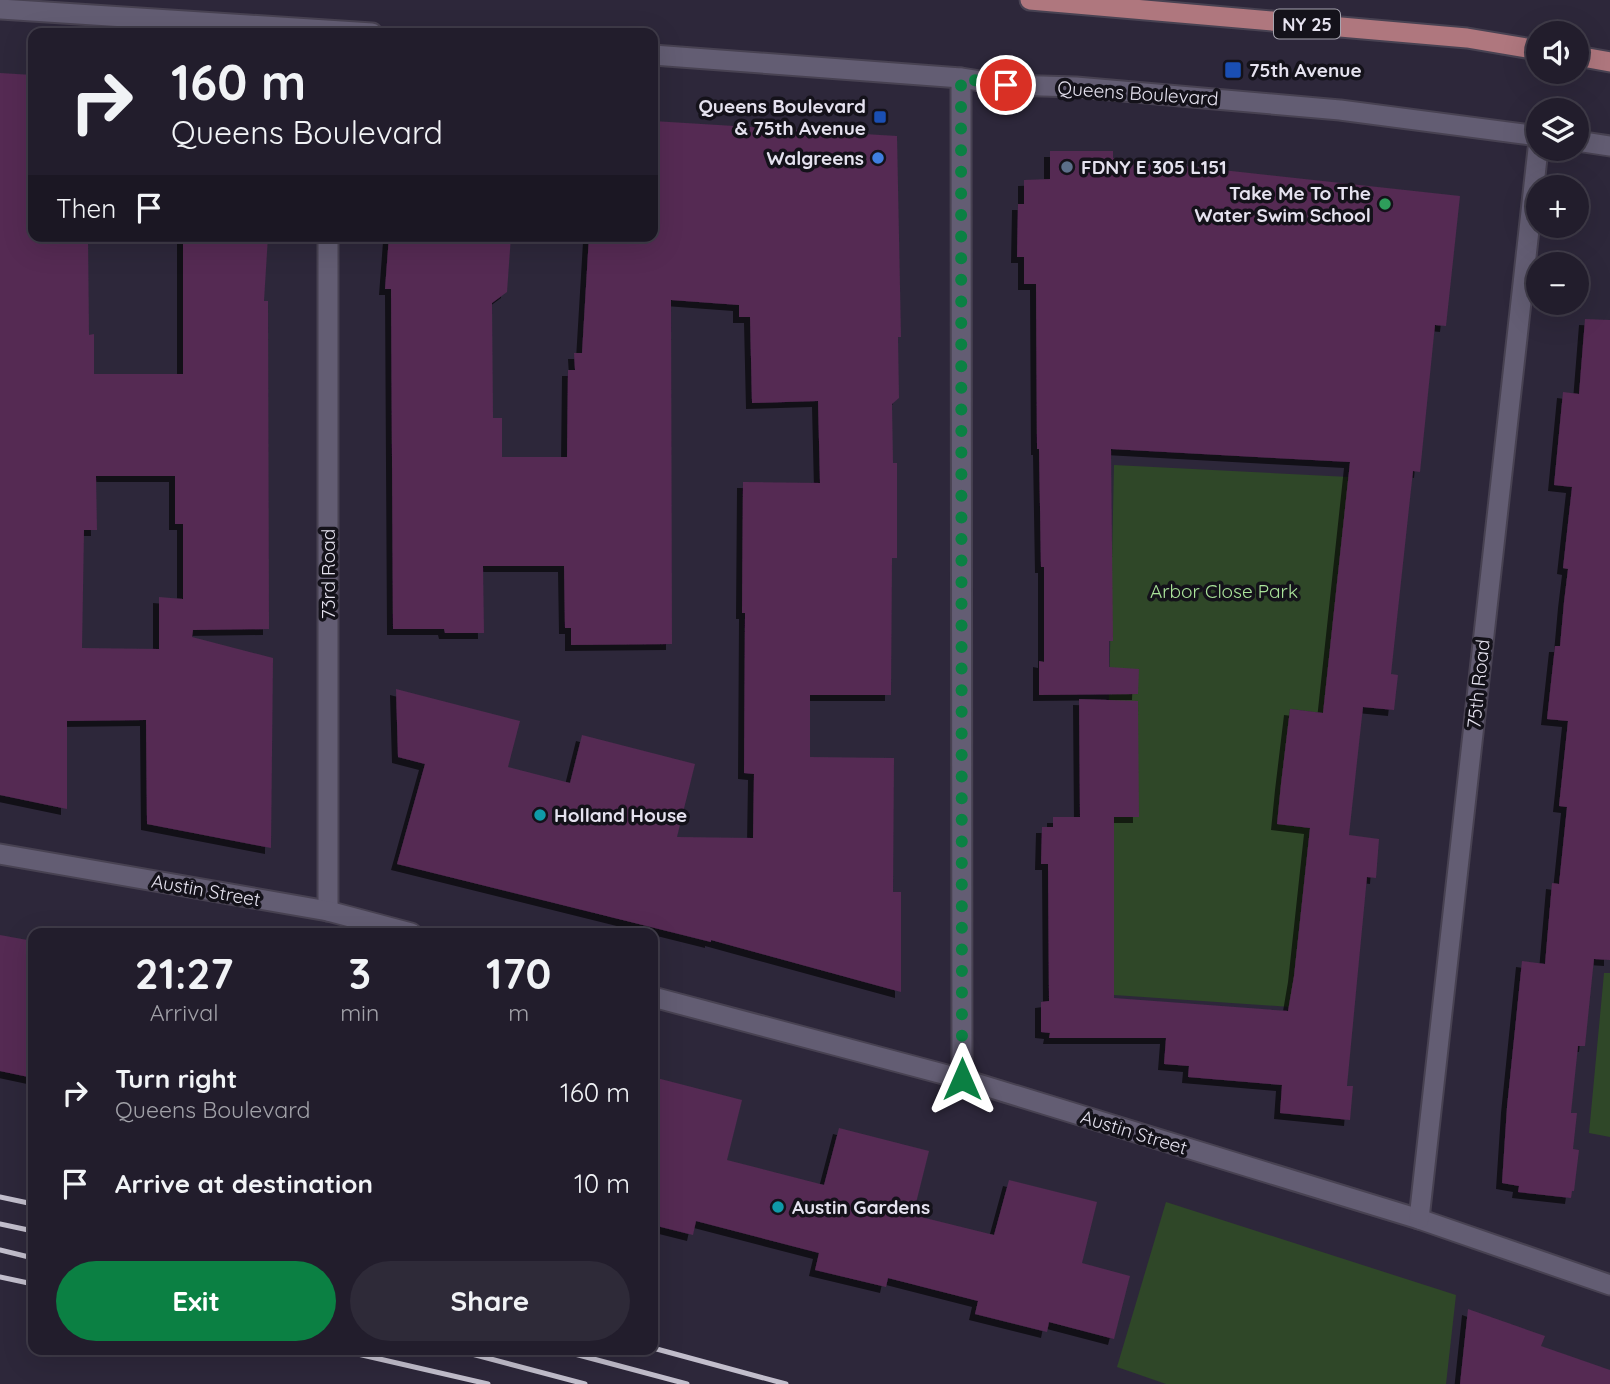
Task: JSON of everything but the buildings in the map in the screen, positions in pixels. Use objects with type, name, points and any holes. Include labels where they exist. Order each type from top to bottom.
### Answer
[{"type":"main road","name":"NY 25","points":[[1030,0],[1468,38],[1526,48]]},
{"type":"main road","points":[[1589,58],[1610,62]]},
{"type":"street","points":[[0,9],[271,28]]},
{"type":"street","name":"Queens Boulevard","points":[[658,55],[1340,110],[1526,133]]},
{"type":"street","points":[[961,78],[962,1079]]},
{"type":"street","points":[[1589,143],[1610,146]]},
{"type":"street","name":"75th Road","points":[[1419,1219],[1537,161]]},
{"type":"street","name":"73rd Road","points":[[328,242],[328,911]]},
{"type":"street","name":"Austin Street","points":[[0,854],[328,911],[392,928]]},
{"type":"street","name":"Austin Street","points":[[658,998],[962,1079],[1419,1219],[1610,1285]]},
{"type":"green space","name":"Arbor Close Park","points":[[1114,465],[1349,477],[1323,713],[1290,709],[1277,824],[1310,828],[1291,1007],[1114,995],[1114,817],[1109,700]]},
{"type":"green space","points":[[1604,973],[1610,973],[1610,1137],[1589,1133]]},
{"type":"green space","points":[[1166,1202],[1456,1295],[1446,1384],[1166,1384],[1117,1367]]},
{"type":"railway","points":[[0,1197],[28,1203]]},
{"type":"railway","points":[[0,1224],[28,1230]]},
{"type":"railway","points":[[0,1250],[28,1257]]},
{"type":"railway","points":[[0,1277],[28,1283]]},
{"type":"railway","points":[[658,1349],[786,1384]]},
{"type":"railway","points":[[362,1355],[488,1384]]},
{"type":"railway","points":[[476,1355],[585,1384]]},
{"type":"railway","points":[[578,1355],[687,1384]]},
{"type":"place","name":"75th Avenue","points":[[1233,70]]},
{"type":"place","name":"Queens Boulevard & 75th Avenue","points":[[880,117]]},
{"type":"place","name":"Walgreens","points":[[878,158]]},
{"type":"place","name":"FDNY E 305 L151","points":[[1067,167]]},
{"type":"place","name":"Take Me To The Water Swim School","points":[[1385,204]]},
{"type":"place","name":"Holland House","points":[[540,815]]},
{"type":"place","name":"Austin Gardens","points":[[778,1207]]},
{"type":"route","points":[[962,1079],[961,78],[1006,85]]}]
